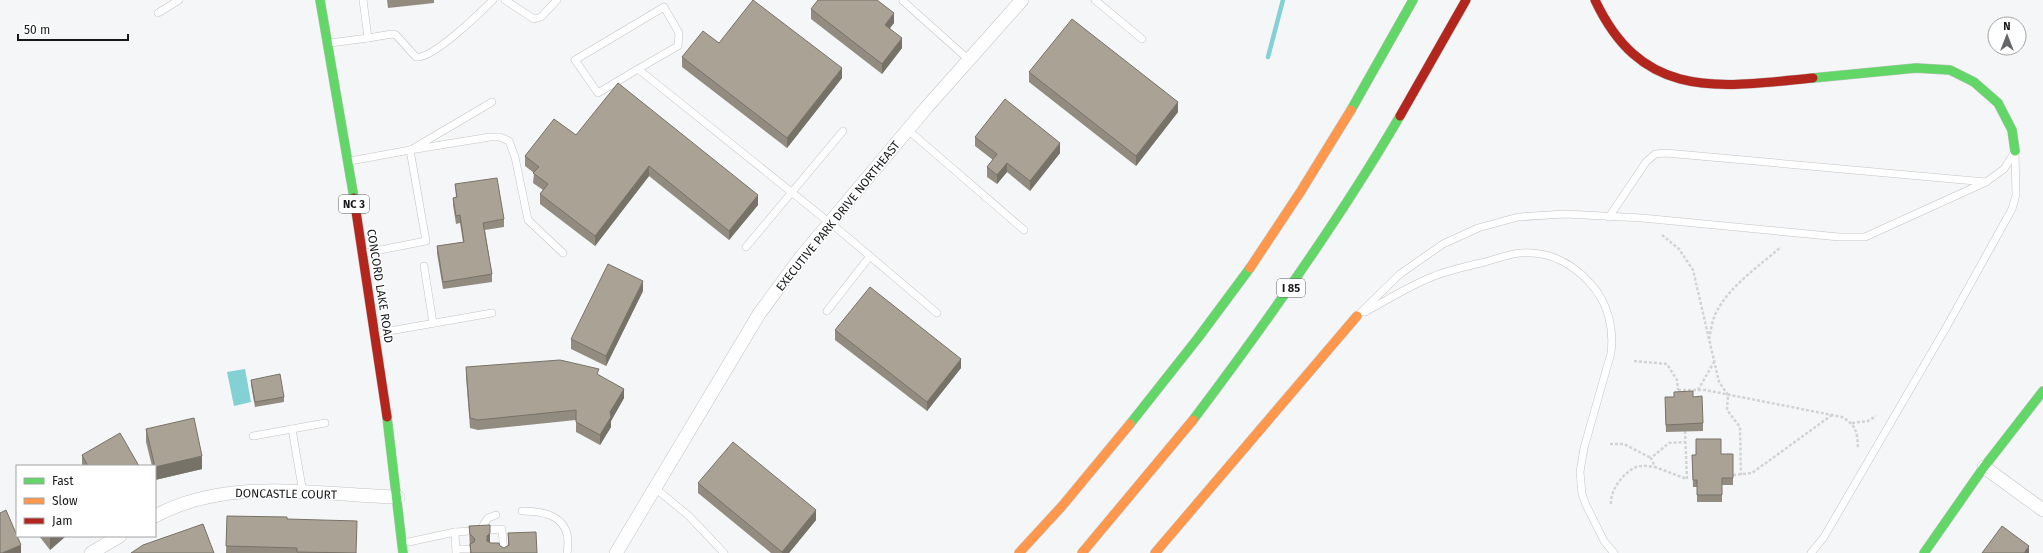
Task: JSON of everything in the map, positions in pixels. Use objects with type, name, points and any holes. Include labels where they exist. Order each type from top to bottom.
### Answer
[{"type":"main road","name":"CONCORD LAKE ROAD","points":[[320,0],[376,333],[398,497],[403,553]]},
{"type":"main road","points":[[1019,553],[1046,525],[1097,464],[1217,313],[1261,252],[1314,170],[1362,90],[1413,0]]},
{"type":"main road","name":"I 85","points":[[1082,553],[1125,504],[1185,430],[1264,328],[1345,208],[1392,131],[1466,0]]},
{"type":"main road","points":[[1595,0],[1609,26],[1624,45],[1647,64],[1672,78],[1702,84],[1736,85],[1916,68],[1950,70],[1974,82],[1998,103],[2012,130],[2015,151]]},
{"type":"main road","points":[[1155,553],[1184,521],[1357,316]]},
{"type":"main road","points":[[1924,553],[1984,467],[2043,391]]},
{"type":"street","name":"EXECUTIVE PARK DRIVE NORTHEAST","points":[[616,553],[759,314],[828,223],[1022,0]]},
{"type":"street","points":[[1984,467],[2043,510]]},
{"type":"street","name":"DONCASTLE COURT","points":[[156,515],[174,506],[193,500],[236,492],[398,497]]},
{"type":"street","points":[[91,553],[118,537]]},
{"type":"lane","points":[[158,13],[179,0]]},
{"type":"lane","points":[[363,0],[368,38]]},
{"type":"lane","points":[[328,44],[392,34],[396,35],[416,57],[420,58],[435,50],[450,39],[493,0]]},
{"type":"lane","points":[[505,0],[534,18],[541,17],[557,0]]},
{"type":"lane","points":[[1095,0],[1142,39]]},
{"type":"lane","points":[[903,1],[969,60]]},
{"type":"lane","points":[[664,6],[679,32],[678,46],[638,69],[598,93],[575,60],[664,6]]},
{"type":"lane","points":[[638,69],[870,256],[937,313]]},
{"type":"lane","points":[[410,150],[492,102]]},
{"type":"lane","points":[[908,130],[1024,230]]},
{"type":"lane","points":[[746,247],[843,131]]},
{"type":"lane","points":[[347,161],[490,137],[500,137],[509,141],[515,157],[528,220],[563,253]]},
{"type":"lane","points":[[363,254],[426,241],[410,150]]},
{"type":"lane","points":[[1357,316],[1400,274],[1443,244],[1478,228],[1518,217],[1565,214],[1642,218],[1839,236],[1865,237],[1986,182],[2004,169],[2015,151]]},
{"type":"lane","points":[[1811,553],[1828,530],[1947,326],[2012,209],[2016,195],[2015,151]]},
{"type":"lane","points":[[1609,217],[1646,162],[1655,154],[1666,153],[1986,182]]},
{"type":"lane","points":[[1357,316],[1431,277],[1455,269],[1520,253],[1543,255],[1558,259],[1580,271],[1593,286],[1603,302],[1611,322],[1612,341],[1611,353],[1584,448],[1580,472],[1582,494],[1604,541],[1614,553]]},
{"type":"lane","points":[[827,311],[870,256]]},
{"type":"lane","points":[[424,266],[433,323]]},
{"type":"lane","points":[[376,333],[492,313]]},
{"type":"lane","points":[[253,436],[325,423]]},
{"type":"lane","points":[[292,429],[303,493]]},
{"type":"lane","points":[[655,488],[689,516],[724,553]]},
{"type":"lane","points":[[522,511],[541,511],[555,517],[564,525],[568,535],[567,553]]},
{"type":"lane","points":[[480,530],[488,518],[496,515]]},
{"type":"lane","points":[[402,543],[455,532],[502,529],[501,549]]},
{"type":"lane","points":[[455,532],[456,551],[470,549]]},
{"type":"path","points":[[1662,235],[1679,248],[1693,270],[1719,382],[1728,394],[1727,410],[1740,427],[1741,475]]},
{"type":"path","points":[[1709,339],[1716,312],[1722,302],[1780,247]]},
{"type":"path","points":[[1634,361],[1667,364],[1677,380],[1678,394]]},
{"type":"path","points":[[1698,390],[1714,362]]},
{"type":"path","points":[[1678,390],[1698,390],[1728,394],[1842,417],[1852,423],[1868,422],[1876,416]]},
{"type":"path","points":[[1733,475],[1752,473],[1832,415]]},
{"type":"path","points":[[1852,423],[1857,434],[1858,448]]},
{"type":"path","points":[[1685,432],[1687,479]]},
{"type":"path","points":[[1651,458],[1669,443],[1685,442]]},
{"type":"path","points":[[1610,444],[1624,444],[1651,458],[1655,467]]},
{"type":"path","points":[[1611,504],[1613,490],[1629,472],[1644,466],[1655,467],[1687,479],[1692,479]]},
{"type":"water","points":[[245,369],[251,402],[234,406],[227,372]]},
{"type":"building","points":[[753,0],[842,68],[787,138],[682,57],[703,31],[719,43]]},
{"type":"building","points":[[818,0],[877,0],[894,13],[885,25],[902,38],[882,64],[811,9]]},
{"type":"building","points":[[1072,19],[1178,102],[1136,156],[1029,72]]},
{"type":"building","points":[[618,83],[758,195],[729,231],[649,166],[595,236],[540,194],[548,184],[533,173],[539,167],[525,156],[554,119],[576,135]]},
{"type":"building","points":[[1005,99],[1060,143],[1030,181],[1007,163],[997,175],[987,167],[997,154],[975,137]]},
{"type":"building","points":[[497,178],[504,219],[483,223],[492,274],[443,282],[437,246],[464,242],[460,215],[456,216],[453,198],[457,197],[455,184]]},
{"type":"building","points":[[608,264],[643,281],[606,356],[571,339]]},
{"type":"building","points":[[870,287],[961,359],[927,402],[835,330]]},
{"type":"building","points":[[560,360],[599,369],[597,374],[624,389],[610,412],[611,417],[600,435],[576,422],[576,410],[478,420],[470,418],[466,367]]},
{"type":"building","points":[[280,374],[284,397],[255,402],[251,380]]},
{"type":"building","points":[[1693,391],[1693,397],[1702,396],[1703,423],[1666,425],[1665,397],[1674,397],[1674,392]]},
{"type":"building","points":[[194,418],[202,456],[156,467],[146,429]]},
{"type":"building","points":[[120,433],[138,465],[87,465],[82,455]]},
{"type":"building","points":[[1696,439],[1721,439],[1721,454],[1733,454],[1733,478],[1722,478],[1722,495],[1697,495],[1697,480],[1693,480],[1692,455],[1696,455]]},
{"type":"building","points":[[733,442],[816,510],[782,552],[698,483]]},
{"type":"building","points":[[6,510],[16,533],[16,537],[18,537],[21,545],[2,553],[0,553],[0,513]]},
{"type":"building","points":[[227,516],[287,517],[287,519],[357,521],[356,553],[297,552],[297,548],[226,546]]},
{"type":"building","points":[[203,524],[214,553],[131,553],[143,545]]},
{"type":"building","points":[[490,525],[490,533],[487,536],[487,541],[491,543],[499,543],[500,546],[504,548],[509,545],[508,533],[536,532],[537,553],[471,553],[470,544],[474,542],[475,539],[470,534],[469,526]]},
{"type":"building","points":[[2002,526],[2029,546],[2024,553],[1982,553]]},
{"type":"waterway","points":[[1268,57],[1283,0]]},
{"type":"traffic: fast","points":[[320,0],[354,198]]},
{"type":"traffic: fast","points":[[1351,110],[1413,0]]},
{"type":"traffic: fast","points":[[1813,78],[1916,68],[1950,70],[1974,82],[1998,103],[2012,130],[2015,151]]},
{"type":"traffic: fast","points":[[1193,420],[1248,346],[1327,233],[1400,116]]},
{"type":"traffic: fast","points":[[1130,424],[1198,338],[1250,268]]},
{"type":"traffic: fast","points":[[1924,553],[1984,467],[2043,391]]},
{"type":"traffic: fast","points":[[387,417],[403,553]]},
{"type":"traffic: slow","points":[[1250,268],[1301,191],[1351,110]]},
{"type":"traffic: slow","points":[[1155,553],[1357,316]]},
{"type":"traffic: slow","points":[[1082,553],[1193,420]]},
{"type":"traffic: slow","points":[[1019,553],[1063,505],[1130,424]]},
{"type":"traffic: jam","points":[[1400,116],[1466,0]]},
{"type":"traffic: jam","points":[[1595,0],[1614,33],[1636,56],[1660,72],[1687,81],[1715,84],[1746,84],[1813,78]]},
{"type":"traffic: jam","points":[[354,198],[387,417]]}]
